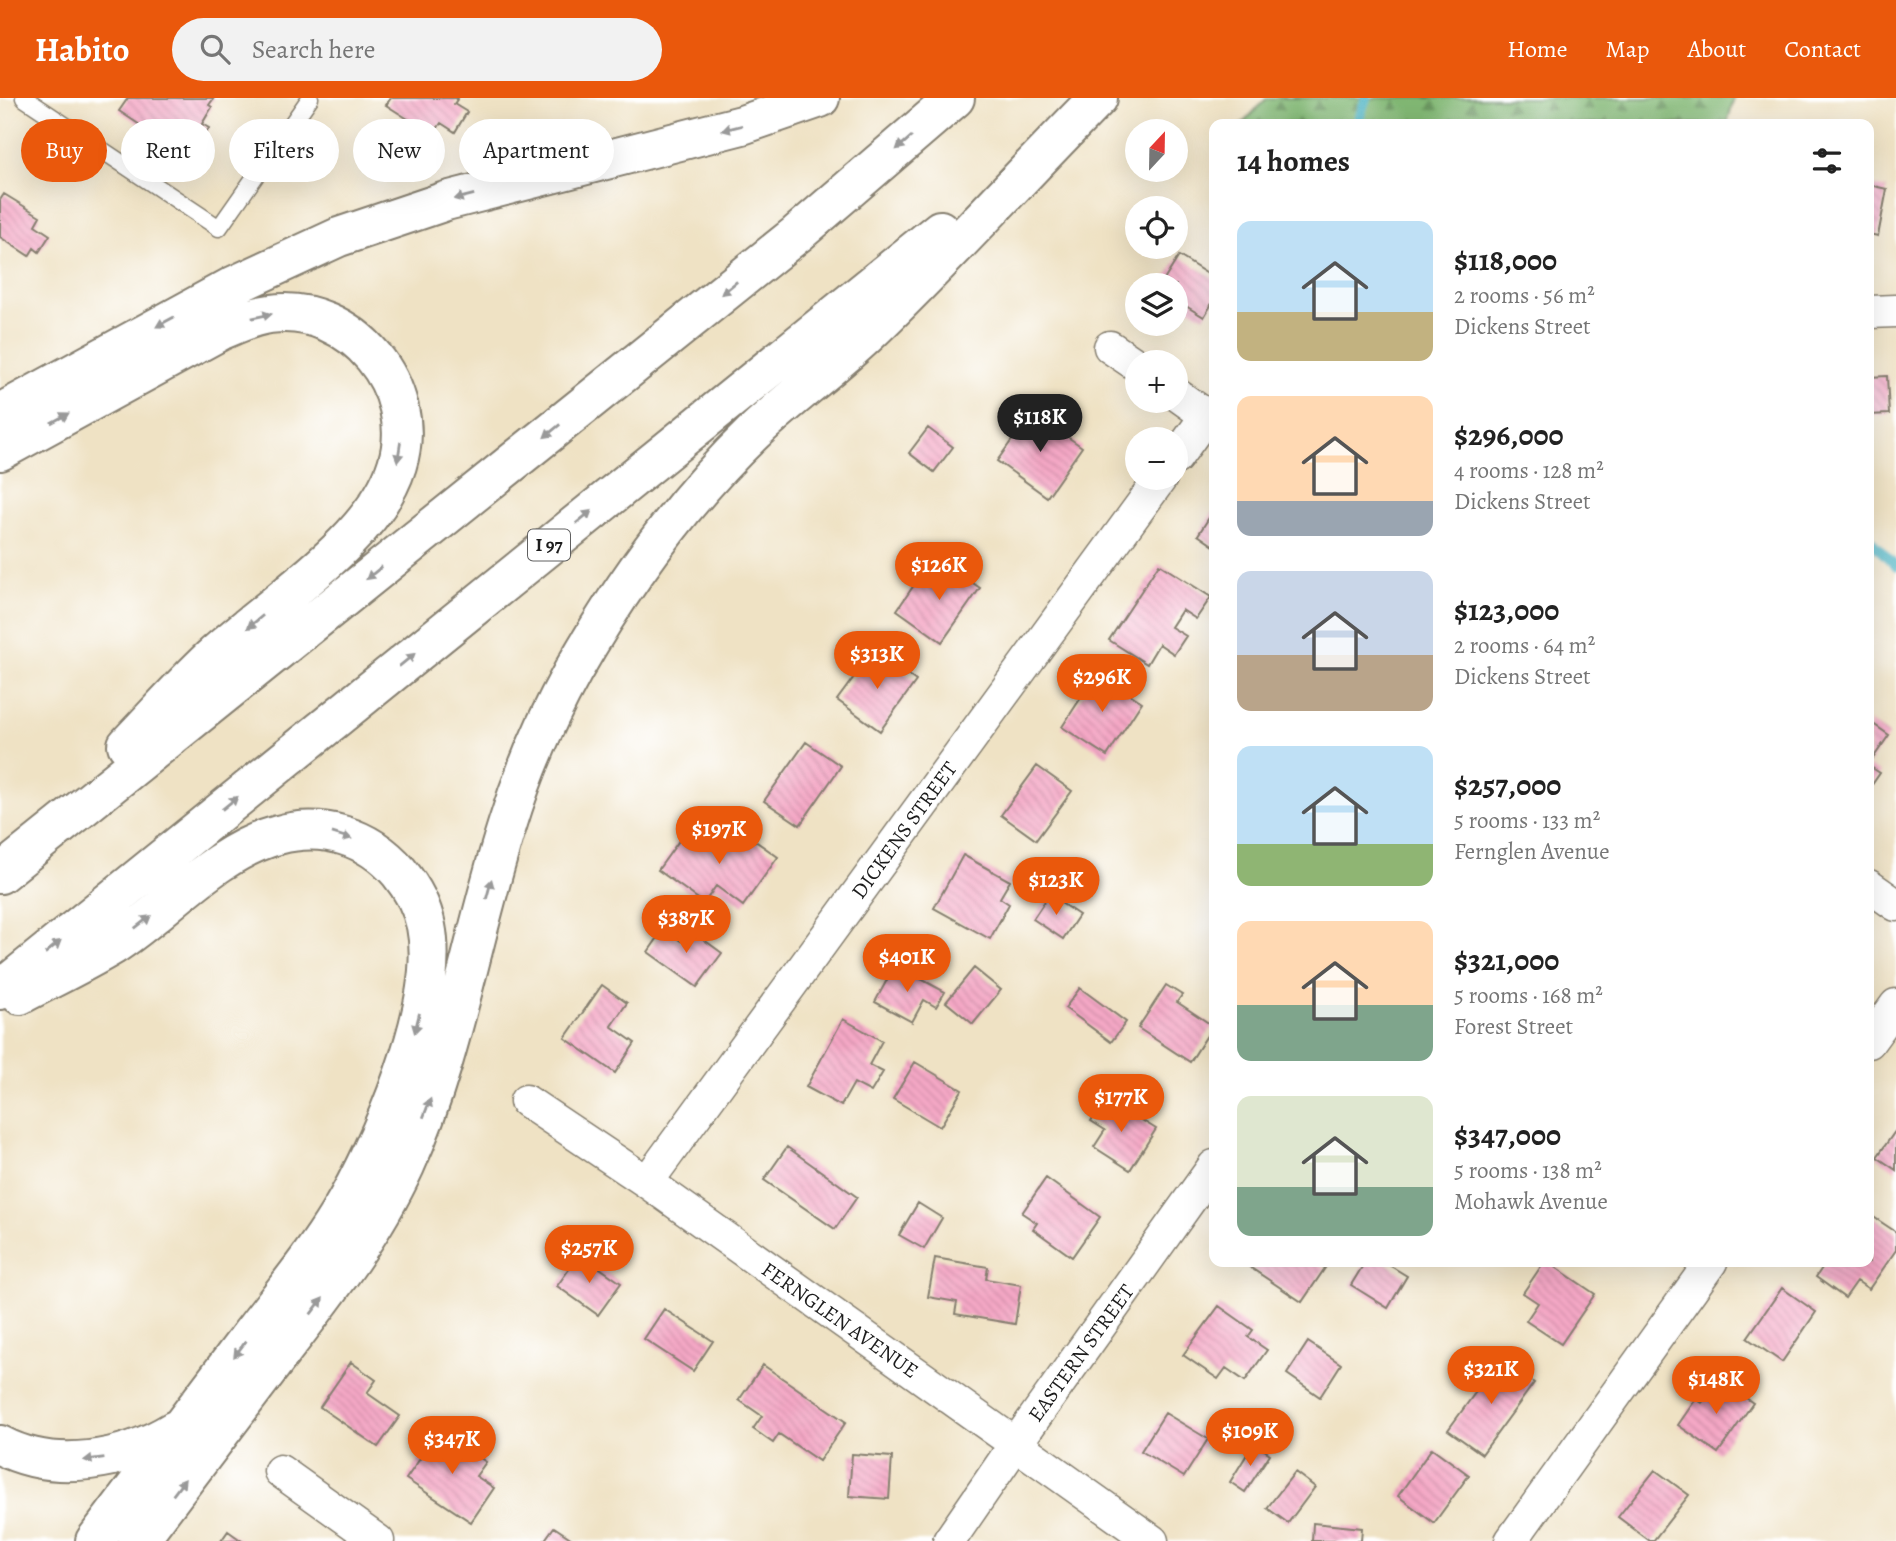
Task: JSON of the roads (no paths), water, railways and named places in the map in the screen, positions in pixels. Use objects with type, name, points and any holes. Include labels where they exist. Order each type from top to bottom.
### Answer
[{"type":"highway","points":[[0,413],[235,285],[339,237],[446,201],[742,125],[820,98]]},
{"type":"highway","points":[[9,866],[797,234],[956,98]]},
{"type":"highway","points":[[138,1541],[333,1284],[390,1195],[405,1166],[433,1094],[519,789],[570,676],[615,603],[669,527],[726,461],[780,407],[867,335],[1097,98]]},
{"type":"highway","name":"I 97","points":[[0,989],[920,246],[1097,98]]},
{"type":"highway","points":[[0,451],[220,331],[237,323],[271,314],[303,315],[319,320],[364,345],[385,370],[393,386],[401,418],[401,448],[393,476],[366,519],[305,580],[212,657],[9,866]]},
{"type":"highway","points":[[0,1006],[113,946],[214,867],[260,841],[279,835],[319,830],[361,842],[380,854],[397,871],[421,908],[428,948],[425,991],[396,1094],[371,1155],[320,1242],[95,1541]]},
{"type":"highway","points":[[0,1446],[32,1457],[83,1461],[134,1451],[157,1442],[180,1427]]},
{"type":"street","points":[[1874,312],[1896,311]]},
{"type":"street","points":[[1110,347],[1125,357]]},
{"type":"street","points":[[1188,402],[1209,417]]},
{"type":"street","points":[[1188,444],[1209,420]]},
{"type":"street","name":"DICKENS STREET","points":[[647,1182],[1152,490]]},
{"type":"street","points":[[1874,890],[1896,905]]},
{"type":"street","points":[[1874,1035],[1896,1005]]},
{"type":"street","name":"FERNGLEN AVENUE","points":[[526,1101],[647,1182],[1152,1541]]},
{"type":"street","name":"EASTERN STREET","points":[[949,1541],[1209,1173]]},
{"type":"street","points":[[1511,1541],[1707,1267]]},
{"type":"street","points":[[281,1471],[378,1541]]},
{"type":"lane","points":[[24,98],[219,228],[310,98]]},
{"type":"waterway","points":[[1359,119],[1366,98]]},
{"type":"waterway","points":[[1874,544],[1896,566]]}]
